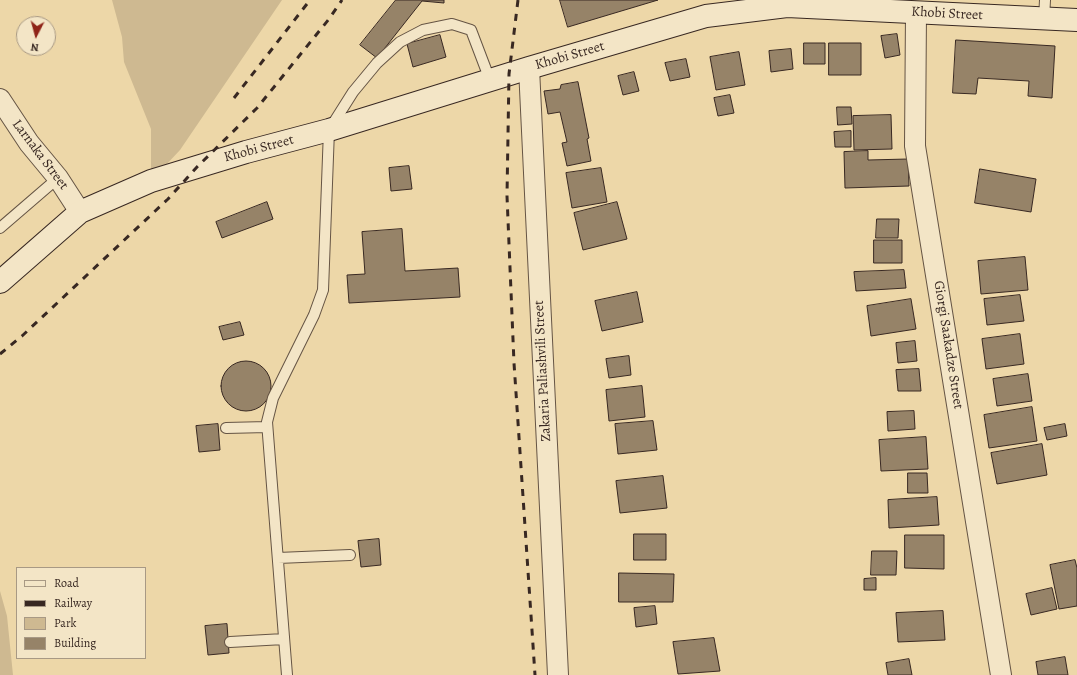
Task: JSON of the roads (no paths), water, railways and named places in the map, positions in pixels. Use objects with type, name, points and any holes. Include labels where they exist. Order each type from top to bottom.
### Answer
[{"type":"main road","name":"Khobi Street","points":[[0,282],[80,212],[151,181],[246,152],[329,130],[529,68],[706,16],[787,6],[916,13],[1044,9],[1077,20]]},
{"type":"street","name":"Giorgi Saakadze Street","points":[[916,13],[915,146],[1001,675]]},
{"type":"street","name":"Zakaria Paliashvili Street","points":[[529,68],[558,675]]},
{"type":"street","name":"Larnaka Street","points":[[0,99],[29,143],[58,178],[80,212]]},
{"type":"lane","points":[[287,675],[267,422],[273,398],[314,316],[323,290],[329,130],[353,92],[377,63],[400,42],[423,30],[452,24],[471,30],[490,80]]},
{"type":"lane","points":[[0,228],[58,178]]},
{"type":"lane","points":[[226,428],[267,427]]},
{"type":"lane","points":[[278,558],[350,555]]},
{"type":"lane","points":[[230,642],[284,639]]},
{"type":"railway","points":[[234,98],[310,0]]},
{"type":"railway","points":[[0,354],[22,336],[168,199],[197,167],[257,108],[329,19],[342,0]]},
{"type":"railway","points":[[518,0],[509,74],[507,196],[514,363],[535,675]]}]
